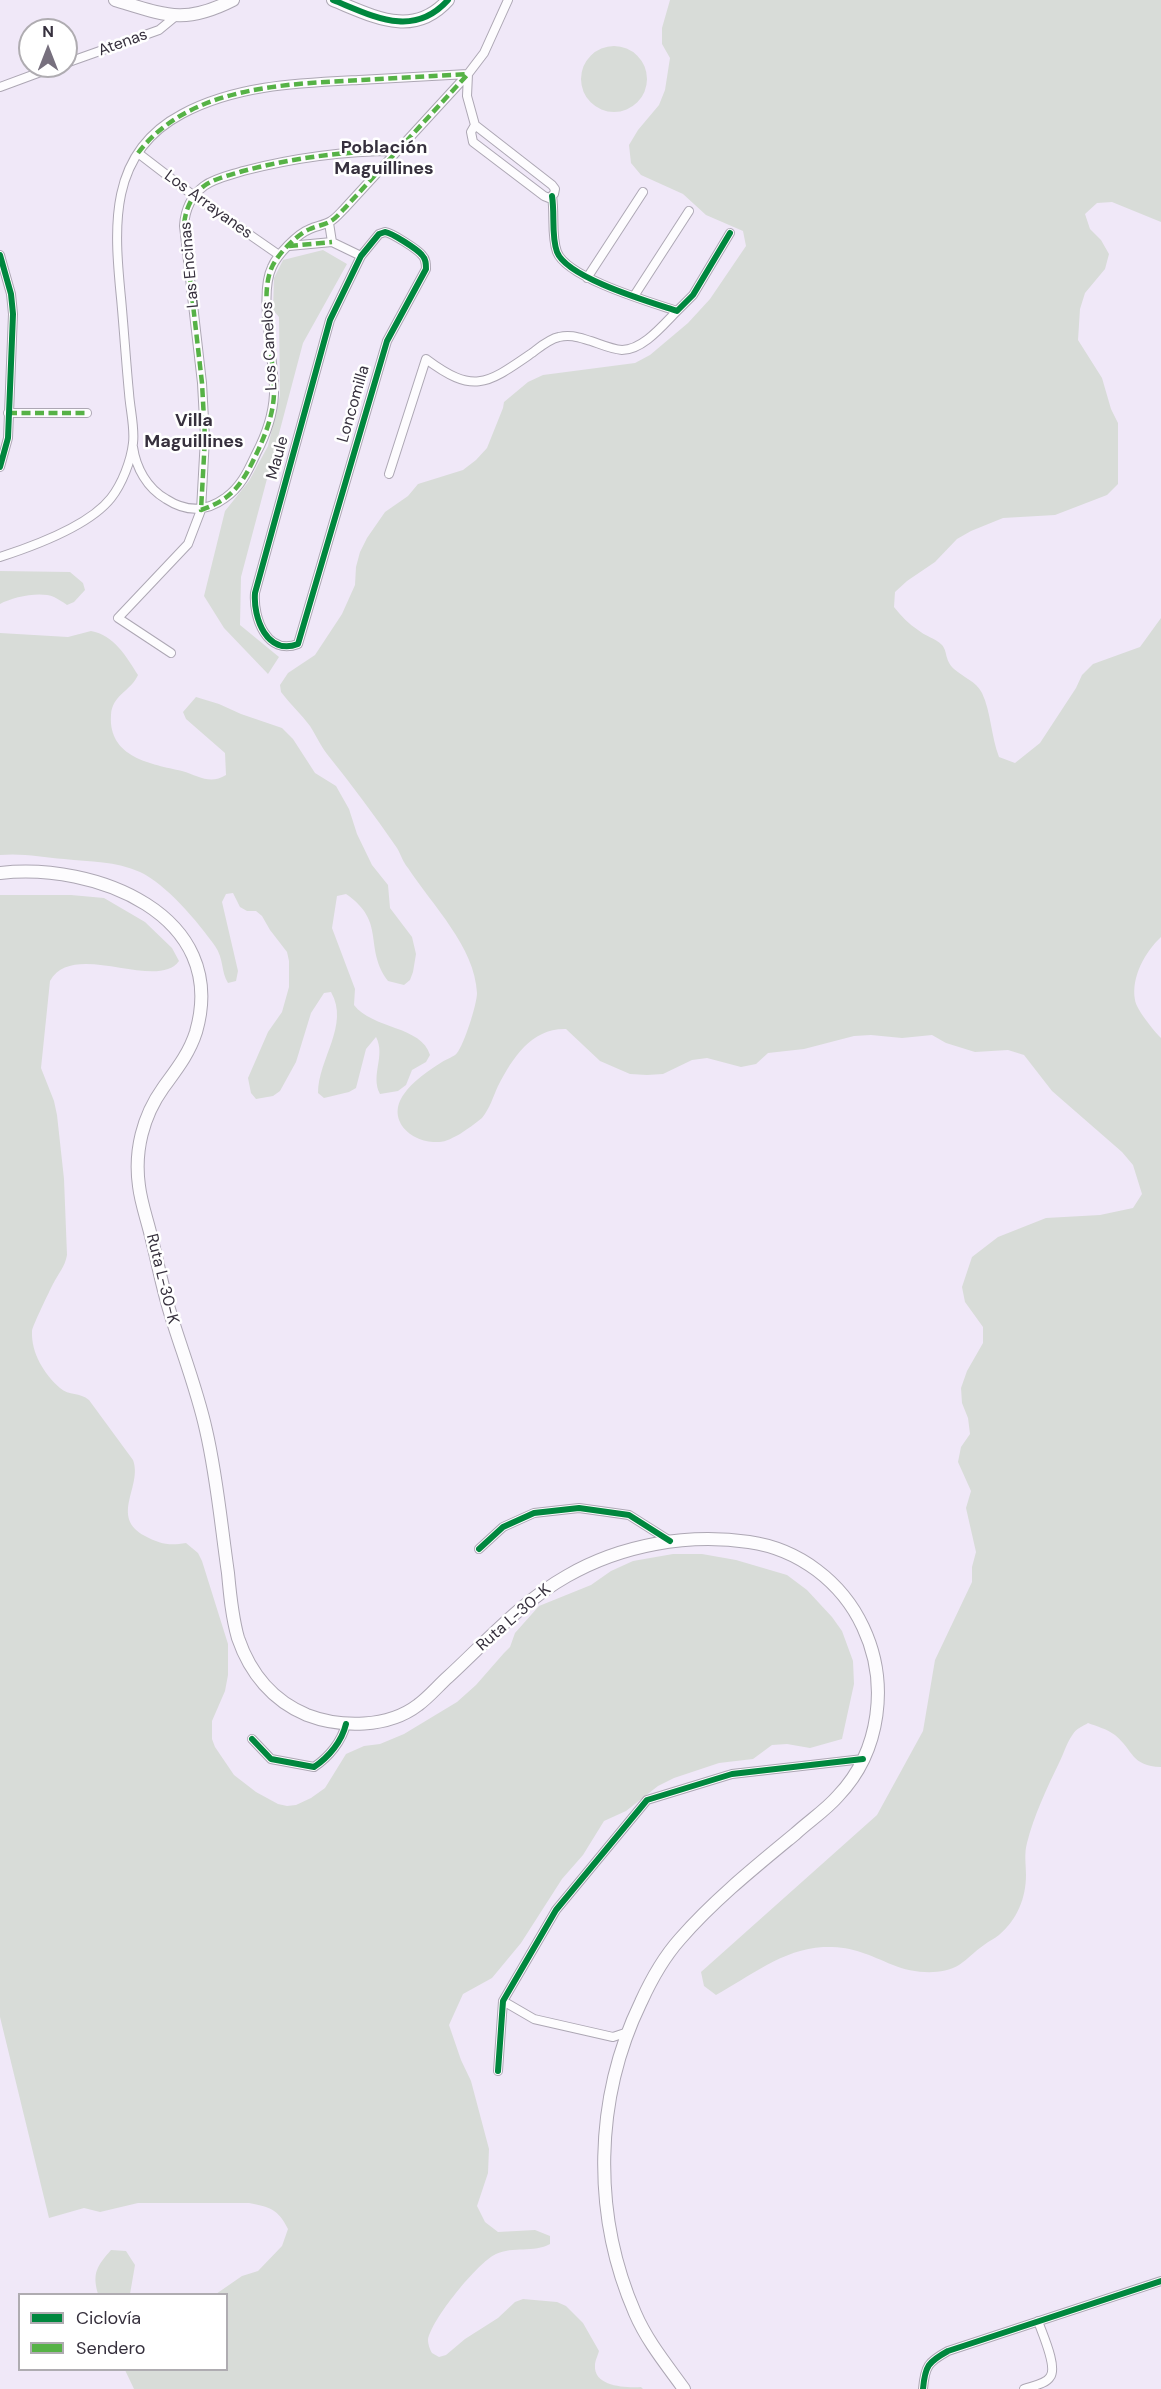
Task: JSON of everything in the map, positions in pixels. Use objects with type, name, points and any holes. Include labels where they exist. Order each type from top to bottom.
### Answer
[{"type":"main road","points":[[115,0],[161,14],[176,16],[198,15],[233,0]]},
{"type":"main road","points":[[333,0],[379,19],[402,22],[423,19],[442,7],[448,0]]},
{"type":"main road","name":"Ruta L-30-K","points":[[0,873],[38,871],[65,875],[91,881],[134,897],[154,908],[171,923],[192,955],[201,993],[199,1020],[185,1058],[157,1097],[145,1122],[139,1148],[139,1188],[168,1307],[205,1427],[219,1504],[234,1625],[242,1651],[260,1679],[284,1702],[313,1717],[346,1724],[383,1720],[417,1706],[519,1611],[570,1574],[628,1550],[670,1542],[723,1539],[773,1547],[812,1567],[844,1596],[866,1633],[877,1675],[876,1718],[863,1759],[837,1798],[715,1901],[677,1942],[654,1976],[628,2032],[612,2085],[605,2139],[604,2183],[610,2229],[620,2273],[647,2337],[684,2389]]},
{"type":"street","name":"Los Canelos","points":[[201,510],[217,504],[235,491],[247,473],[268,426],[274,394],[267,320],[268,280],[279,255],[307,229],[329,223],[468,74],[484,53],[508,0]]},
{"type":"street","name":"Atenas","points":[[78,59],[159,30],[176,16]]},
{"type":"street","points":[[171,653],[118,618],[188,544],[201,510],[176,504],[152,488],[140,471],[133,443],[117,263],[117,213],[123,182],[138,153],[158,131],[183,114],[249,90],[281,85],[468,74],[467,96],[475,125],[555,189],[552,196],[555,245],[559,256],[568,267],[587,278],[677,311]]},
{"type":"street","points":[[0,87],[24,78]]},
{"type":"street","points":[[475,125],[471,132],[474,142],[544,196],[552,196]]},
{"type":"street","name":"Las Encinas","points":[[201,510],[205,438],[202,383],[184,226],[186,212],[194,196],[212,182],[263,166],[315,156],[396,151]]},
{"type":"street","name":"Los Arrayanes","points":[[138,153],[194,196],[279,255]]},
{"type":"street","points":[[587,278],[643,192]]},
{"type":"street","points":[[634,296],[689,211]]},
{"type":"street","points":[[329,223],[332,242]]},
{"type":"street","name":"Loncomilla","points":[[298,644],[387,341],[426,269],[425,260],[420,253],[388,232],[379,234],[361,256]]},
{"type":"street","points":[[390,474],[426,359],[459,379],[482,382],[498,377],[547,342],[561,336],[576,336],[616,349],[632,348],[642,343],[693,295],[730,233]]},
{"type":"street","points":[[289,246],[332,242],[361,256]]},
{"type":"street","points":[[0,255],[13,308],[8,413],[4,428],[6,448],[0,467]]},
{"type":"street","name":"Maule","points":[[298,644],[285,647],[275,644],[261,629],[255,611],[255,593],[330,320],[361,256]]},
{"type":"street","points":[[8,413],[87,413]]},
{"type":"street","points":[[0,556],[64,531],[100,509],[113,496],[121,482],[133,443]]},
{"type":"street","points":[[479,1549],[503,1527],[534,1513],[579,1508],[629,1515],[670,1542]]},
{"type":"street","points":[[252,1738],[271,1759],[314,1767],[323,1761],[336,1746],[346,1724]]},
{"type":"street","points":[[498,2071],[503,2001],[556,1910],[647,1800],[732,1773],[863,1759]]},
{"type":"street","points":[[503,2001],[534,2019],[613,2037],[628,2032]]},
{"type":"street","points":[[923,2389],[926,2368],[939,2356],[1161,2281]]},
{"type":"street","points":[[1024,2389],[1046,2381],[1052,2374],[1052,2364],[1038,2321]]},
{"type":"shaded area","points":[[670,0],[1161,0],[1161,222],[1112,202],[1097,203],[1085,214],[1090,229],[1101,240],[1109,254],[1105,269],[1085,293],[1080,309],[1078,340],[1102,378],[1111,409],[1118,423],[1118,484],[1107,495],[1055,515],[1003,518],[971,531],[957,539],[935,562],[895,592],[894,607],[911,625],[942,645],[951,665],[979,689],[987,708],[999,757],[1015,763],[1040,743],[1082,675],[1093,664],[1140,647],[1161,618],[1161,937],[1140,966],[1134,991],[1138,1009],[1161,1038],[1161,1767],[1138,1761],[1115,1735],[1105,1729],[1088,1723],[1076,1731],[1069,1740],[1045,1792],[1030,1833],[1026,1851],[1026,1884],[1019,1908],[1011,1923],[999,1935],[959,1965],[944,1971],[917,1971],[901,1968],[851,1949],[823,1947],[780,1958],[716,1995],[704,1986],[701,1972],[877,1815],[923,1731],[935,1660],[972,1582],[972,1567],[976,1552],[966,1508],[971,1491],[958,1462],[961,1447],[970,1434],[968,1418],[962,1403],[961,1388],[967,1371],[983,1343],[983,1327],[965,1302],[962,1287],[972,1257],[998,1237],[1046,1218],[1100,1215],[1133,1208],[1142,1194],[1133,1165],[1122,1152],[1052,1091],[1024,1055],[1008,1050],[975,1052],[946,1043],[932,1035],[902,1038],[854,1036],[804,1049],[768,1053],[756,1064],[741,1067],[707,1058],[692,1060],[663,1074],[647,1075],[630,1074],[600,1061],[566,1029],[554,1030],[543,1033],[525,1046],[504,1075],[482,1118],[460,1134],[444,1141],[429,1142],[411,1135],[400,1121],[399,1104],[407,1090],[426,1072],[456,1054],[460,1049],[470,1024],[477,993],[474,976],[469,959],[451,927],[406,866],[397,848],[380,824],[325,751],[310,726],[281,692],[280,685],[288,673],[315,655],[342,614],[355,585],[360,552],[385,512],[408,496],[418,484],[463,470],[476,460],[487,448],[504,402],[528,382],[543,375],[635,363],[650,355],[688,323],[710,299],[746,246],[743,231],[706,215],[683,194],[641,175],[631,163],[629,145],[659,105],[665,90],[670,58],[662,44],[662,28]]},
{"type":"shaded area","points":[[614,46],[627,49],[637,56],[644,66],[647,79],[644,92],[637,102],[627,109],[614,112],[601,109],[591,102],[584,92],[581,79],[584,66],[591,56],[601,49]]},
{"type":"shaded area","points":[[323,250],[347,264],[303,343],[241,577],[240,625],[279,657],[268,674],[224,628],[204,596],[225,511],[249,481],[268,446],[280,395],[279,317],[273,310],[274,278],[283,260]]},
{"type":"shaded area","points":[[0,571],[70,572],[83,583],[85,590],[74,602],[67,605],[48,595],[19,597],[0,604]]},
{"type":"shaded area","points":[[91,631],[113,642],[138,675],[112,708],[112,729],[124,750],[146,762],[204,779],[215,779],[226,775],[225,753],[186,719],[183,712],[196,697],[282,728],[293,739],[315,773],[336,786],[349,809],[357,834],[372,865],[388,885],[390,908],[412,937],[416,954],[410,980],[404,985],[388,981],[377,957],[371,925],[366,915],[359,904],[346,894],[337,896],[332,928],[355,989],[354,1005],[372,1019],[417,1038],[430,1055],[426,1062],[412,1070],[406,1085],[398,1091],[380,1094],[377,1087],[379,1044],[376,1037],[366,1049],[356,1088],[324,1098],[318,1093],[319,1080],[332,1042],[337,1017],[336,1004],[331,992],[324,993],[311,1013],[296,1062],[280,1091],[273,1096],[256,1099],[251,1093],[248,1078],[268,1032],[282,1012],[289,987],[289,961],[287,952],[262,916],[256,911],[247,911],[240,907],[233,893],[226,894],[222,902],[238,971],[236,981],[228,983],[218,951],[200,926],[171,894],[140,872],[103,862],[0,855],[0,633],[68,637]]},
{"type":"shaded area","points":[[0,895],[71,895],[104,898],[145,922],[172,948],[179,961],[168,969],[153,971],[95,964],[77,965],[61,969],[50,981],[41,1068],[57,1115],[64,1179],[67,1255],[35,1322],[32,1339],[36,1355],[54,1382],[63,1390],[89,1400],[133,1460],[134,1480],[128,1510],[129,1520],[135,1528],[160,1543],[186,1543],[198,1553],[202,1561],[228,1644],[228,1675],[225,1691],[212,1721],[212,1739],[234,1775],[256,1792],[278,1804],[296,1805],[311,1798],[325,1788],[346,1754],[404,1734],[457,1702],[476,1685],[510,1647],[515,1633],[539,1606],[591,1585],[611,1571],[633,1561],[673,1554],[702,1554],[736,1560],[787,1575],[807,1590],[842,1631],[853,1661],[854,1684],[842,1739],[810,1748],[787,1744],[772,1745],[753,1759],[719,1763],[674,1778],[658,1786],[626,1811],[604,1821],[583,1855],[562,1879],[521,1943],[492,1978],[463,1994],[449,2025],[471,2081],[489,2149],[488,2173],[477,2206],[485,2222],[498,2232],[535,2230],[550,2236],[550,2244],[544,2247],[509,2250],[496,2254],[478,2268],[456,2292],[437,2319],[428,2340],[431,2352],[439,2357],[446,2355],[465,2339],[498,2318],[515,2302],[523,2299],[557,2302],[566,2306],[583,2323],[599,2351],[595,2365],[599,2378],[612,2385],[643,2389],[134,2389],[125,2371],[228,2371],[228,2293],[217,2293],[242,2276],[258,2271],[282,2246],[288,2229],[281,2217],[273,2210],[249,2203],[138,2203],[100,2212],[84,2208],[49,2218],[0,2017]]},
{"type":"shaded area","points":[[111,2250],[126,2251],[135,2265],[130,2293],[98,2293],[96,2275],[102,2261]]},
{"type":"marked path","points":[[395,151],[319,156],[243,171],[208,183],[199,190],[190,204],[184,226],[202,383],[205,438],[201,510],[220,502],[234,491],[254,459],[270,419],[274,380],[268,329],[267,294],[268,279],[278,257],[299,235],[333,220],[468,74]]},
{"type":"marked path","points":[[138,153],[159,131],[184,114],[240,93],[302,84],[468,74]]},
{"type":"marked path","points":[[289,246],[332,242]]},
{"type":"marked path","points":[[8,413],[87,413]]},
{"type":"cycle path","points":[[333,0],[392,21],[421,19],[435,12],[448,0]]},
{"type":"cycle path","points":[[552,196],[555,246],[564,262],[592,280],[677,311],[693,295],[730,233]]},
{"type":"cycle path","points":[[385,232],[419,252],[425,260],[426,269],[387,341],[298,644],[278,645],[270,640],[260,623],[255,593],[330,320],[361,256],[379,234],[385,232]]},
{"type":"cycle path","points":[[0,255],[11,294],[13,314],[8,438],[0,467]]},
{"type":"cycle path","points":[[479,1549],[503,1527],[534,1513],[579,1508],[629,1515],[670,1541]]},
{"type":"cycle path","points":[[252,1739],[271,1759],[314,1767],[334,1748],[346,1724]]},
{"type":"cycle path","points":[[498,2071],[503,2001],[556,1910],[647,1800],[732,1774],[863,1759]]},
{"type":"cycle path","points":[[923,2389],[929,2366],[936,2358],[948,2351],[1161,2281]]},
{"type":"district","name":"Población Maguillines","points":[[384,158]]},
{"type":"district","name":"Villa Maguillines","points":[[194,431]]}]
